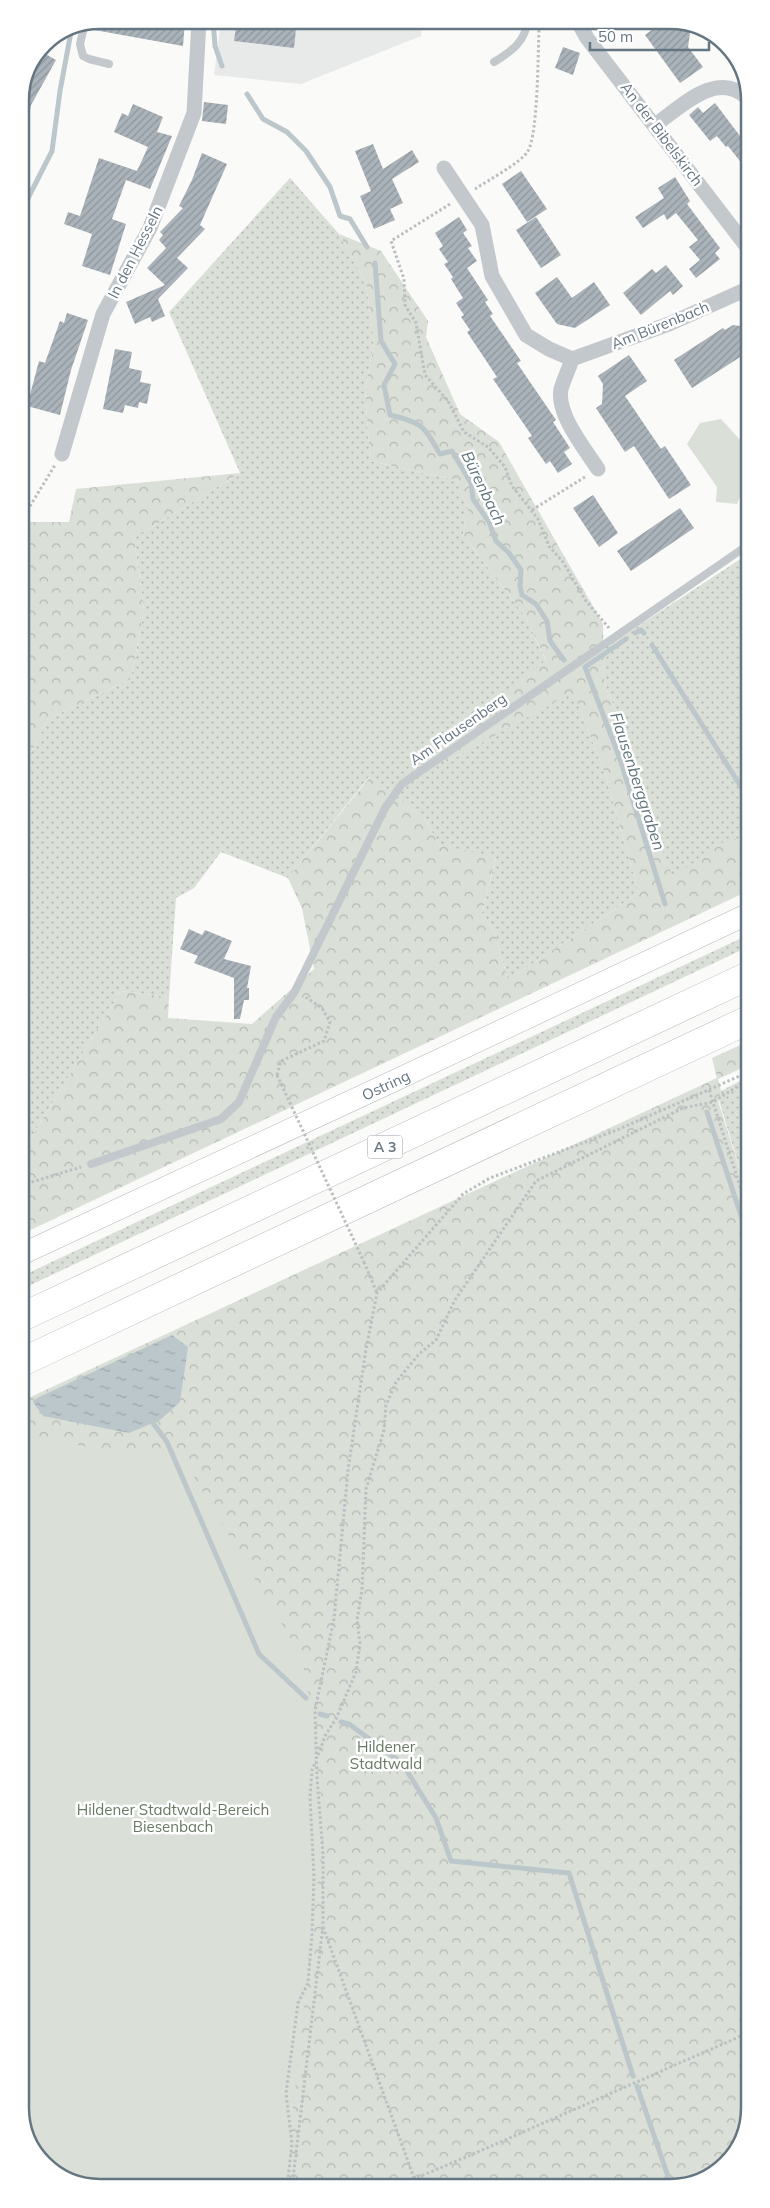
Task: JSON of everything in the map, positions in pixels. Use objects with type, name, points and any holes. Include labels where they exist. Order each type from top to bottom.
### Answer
[{"type":"highway","name":"A 3","points":[[29,1315],[741,979]]},
{"type":"highway","name":"A 3","points":[[29,1359],[741,1023]]},
{"type":"main road","name":"Ostring","points":[[29,1251],[398,1080],[741,917]]},
{"type":"street","name":"In den Hesseln","points":[[62,454],[103,314],[150,228],[194,113],[199,29]]},
{"type":"street","name":"An der Bibelskirch","points":[[582,29],[741,239]]},
{"type":"street","points":[[655,125],[703,91],[719,86],[741,92]]},
{"type":"street","points":[[444,168],[482,225],[492,276],[526,335],[549,349],[572,359],[561,390],[563,408],[568,423],[598,469]]},
{"type":"street","name":"Am Bürenbach","points":[[572,359],[670,324],[741,292]]},
{"type":"lane","points":[[494,62],[514,50],[526,34],[527,29]]},
{"type":"lane","points":[[83,31],[80,44],[83,56],[109,64]]},
{"type":"lane","name":"Am Flausenberg","points":[[91,1164],[221,1119],[239,1102],[276,1017],[294,993],[385,808],[402,784],[741,550]]},
{"type":"path","points":[[539,32],[533,131],[528,152],[462,197],[391,241],[404,279],[405,305],[416,323],[425,375],[448,401],[464,432],[488,447],[505,467],[512,486],[538,519],[549,546],[563,562],[586,601],[616,637]]},
{"type":"path","points":[[29,508],[62,454]]},
{"type":"path","points":[[532,510],[598,469]]},
{"type":"path","points":[[294,993],[308,998],[322,1008],[330,1022],[324,1041],[281,1061],[277,1075],[377,1293]]},
{"type":"path","points":[[293,2179],[323,1926],[323,1854],[316,1759],[315,1710],[334,1619],[349,1461],[366,1349],[377,1293],[463,1194],[490,1178],[618,1130],[741,1076]]},
{"type":"path","points":[[288,2179],[292,2144],[286,2094],[298,2003],[308,1983],[312,1934],[314,1878],[310,1797],[312,1770],[326,1734],[336,1720],[356,1672],[360,1643],[357,1620],[362,1590],[366,1488],[384,1430],[386,1404],[396,1382],[420,1354],[436,1340],[455,1300],[536,1181],[682,1108],[713,1102],[741,1084]]},
{"type":"path","points":[[709,1090],[741,1189]]},
{"type":"path","points":[[29,1184],[91,1164]]},
{"type":"path","points":[[323,1926],[414,2179],[741,2036]]},
{"type":"shaded area","points":[[220,29],[421,29],[421,36],[301,84],[214,75]]},
{"type":"green space","points":[[290,178],[339,234],[366,283],[374,344],[365,389],[370,461],[456,480],[468,509],[463,535],[525,616],[546,661],[427,756],[447,762],[573,691],[605,774],[639,893],[508,980],[494,930],[482,913],[496,858],[439,845],[425,819],[369,777],[288,878],[221,852],[194,888],[176,898],[169,997],[121,991],[29,1141],[29,756],[48,719],[131,679],[144,609],[134,538],[240,473],[169,312]]},
{"type":"green space","points":[[339,234],[381,251],[428,321],[426,337],[460,414],[499,442],[603,624],[604,682],[628,740],[646,810],[673,877],[725,841],[741,838],[741,894],[29,1231],[29,1141],[121,991],[169,997],[168,1018],[252,1024],[314,969],[302,908],[288,878],[370,777],[425,819],[439,845],[496,857],[482,913],[494,930],[508,980],[639,893],[605,774],[573,692],[447,762],[426,757],[546,660],[525,616],[463,535],[468,509],[456,480],[370,461],[365,389],[374,344],[366,283]]},
{"type":"green space","points":[[721,419],[741,441],[741,494],[737,504],[716,502],[717,487],[687,444],[700,423]]},
{"type":"green space","points":[[240,473],[134,538],[144,609],[131,679],[48,719],[29,756],[29,522],[69,522],[76,489]]},
{"type":"green space","points":[[741,559],[741,839],[725,842],[673,878],[646,810],[628,740],[604,682],[603,649]]},
{"type":"green space","points":[[741,938],[741,950],[29,1286],[29,1273]]},
{"type":"green space","name":"Hildener Stadtwald","points":[[741,1045],[741,1069],[718,1079],[721,1091],[718,1101],[741,1174],[741,2117],[734,2140],[727,2151],[710,2167],[697,2174],[679,2179],[95,2179],[86,2178],[64,2170],[41,2148],[36,2140],[29,2117],[29,1398],[717,1078],[712,1058]]},
{"type":"green space","points":[[741,1080],[741,1173],[718,1097],[721,1091]]},
{"type":"green space","name":"Hildener Stadtwald-Bereich Biesenbach","points":[[29,1437],[45,1438],[130,1456],[175,1445],[302,1658],[312,1716],[324,1826],[292,2117],[288,2179],[86,2178],[64,2170],[57,2165],[36,2140],[29,2117]]},
{"type":"water","points":[[172,1335],[188,1347],[180,1402],[160,1420],[129,1433],[43,1416],[33,1402],[37,1398]]},
{"type":"building","points":[[184,29],[183,46],[92,30]]},
{"type":"building","points":[[236,29],[296,29],[294,48],[234,41]]},
{"type":"building","points":[[653,29],[675,29],[690,32],[688,47],[703,67],[680,83],[645,35]]},
{"type":"building","points":[[563,47],[580,53],[573,75],[555,68]]},
{"type":"building","points":[[46,54],[56,60],[31,105],[29,114],[31,82],[41,60]]},
{"type":"building","points":[[204,102],[228,105],[226,124],[202,121]]},
{"type":"building","points":[[715,103],[741,135],[741,162],[717,136],[710,141],[689,115],[698,107],[703,113]]},
{"type":"building","points":[[133,104],[163,117],[157,132],[172,136],[150,189],[126,180],[112,219],[126,224],[110,275],[82,266],[92,234],[64,224],[68,212],[80,216],[99,158],[137,171],[148,147],[114,132],[122,113],[128,116]]},
{"type":"building","points":[[373,144],[383,169],[412,150],[419,162],[392,179],[403,203],[390,209],[395,220],[374,229],[360,196],[371,191],[355,151]]},
{"type":"building","points":[[202,153],[227,164],[200,225],[205,229],[177,258],[188,268],[158,299],[165,316],[152,322],[150,317],[135,324],[126,302],[165,285],[147,268],[166,248],[159,240],[163,235],[160,232],[183,208],[179,206],[192,180]]},
{"type":"building","points":[[521,171],[547,209],[527,222],[502,184]]},
{"type":"building","points":[[675,177],[690,201],[687,204],[720,248],[715,253],[720,259],[696,278],[689,269],[700,260],[689,247],[698,240],[676,213],[667,220],[664,214],[643,228],[635,217],[664,198],[658,188]]},
{"type":"building","points":[[459,217],[467,230],[463,233],[472,246],[468,248],[477,261],[467,268],[488,300],[485,302],[493,314],[490,316],[521,361],[517,363],[556,420],[553,422],[570,448],[564,452],[572,464],[558,473],[550,461],[546,464],[528,438],[532,436],[493,379],[497,377],[467,332],[470,330],[461,317],[464,315],[456,303],[463,298],[451,279],[453,277],[444,264],[448,262],[439,249],[443,246],[435,233]]},
{"type":"building","points":[[536,217],[561,255],[541,268],[516,230]]},
{"type":"building","points":[[666,265],[683,286],[673,295],[670,291],[641,315],[623,293],[652,269],[656,273]]},
{"type":"building","points":[[557,277],[572,298],[594,282],[610,305],[575,328],[557,324],[535,293]]},
{"type":"building","points":[[67,313],[88,320],[71,370],[60,415],[29,407],[29,398],[39,361],[45,363],[60,321],[64,323]]},
{"type":"building","points":[[733,325],[741,326],[741,356],[692,388],[674,360],[723,328],[725,330]]},
{"type":"building","points":[[115,349],[132,352],[129,368],[142,371],[140,382],[151,384],[147,404],[139,402],[138,408],[125,405],[123,413],[103,409]]},
{"type":"building","points":[[629,355],[647,381],[625,396],[661,449],[665,446],[691,485],[669,499],[634,446],[625,452],[596,408],[602,404],[603,384],[598,376]]},
{"type":"building","points":[[593,495],[618,533],[599,547],[573,508]]},
{"type":"building","points":[[680,508],[694,528],[631,571],[617,551]]},
{"type":"building","points":[[189,929],[202,935],[205,930],[232,941],[224,959],[251,966],[247,988],[249,988],[249,1000],[244,1000],[240,1019],[234,1019],[234,978],[194,963],[198,956],[180,949]]},
{"type":"waterway","name":"Bürenbach","points":[[214,29],[215,46],[222,66]]},
{"type":"waterway","points":[[29,196],[52,151],[60,91],[70,35]]},
{"type":"waterway","name":"Bürenbach","points":[[247,94],[263,119],[287,132],[306,151],[330,187],[340,216],[350,219],[367,247]]},
{"type":"waterway","name":"Bürenbach","points":[[375,263],[381,341],[395,364],[384,385],[390,415],[416,423],[430,437],[440,454],[452,451],[471,483],[473,499],[489,522],[496,541],[509,553],[521,570],[520,586],[522,595],[536,604],[547,621],[550,641],[564,660]]},
{"type":"waterway","name":"Bürenbach","points":[[635,633],[641,630],[644,633]]},
{"type":"waterway","name":"Flausenberggraben","points":[[626,639],[585,667],[620,759],[665,904]]},
{"type":"waterway","name":"Bürenbach","points":[[652,645],[741,787]]},
{"type":"waterway","name":"Flausenberggraben","points":[[707,1112],[741,1216]]},
{"type":"waterway","points":[[153,1423],[167,1442],[259,1654],[306,1698]]},
{"type":"waterway","points":[[320,1714],[327,1716]]},
{"type":"waterway","points":[[341,1722],[349,1724],[402,1763],[436,1818],[451,1861],[569,1873],[633,2076]]},
{"type":"waterway","points":[[637,2086],[669,2179]]}]
